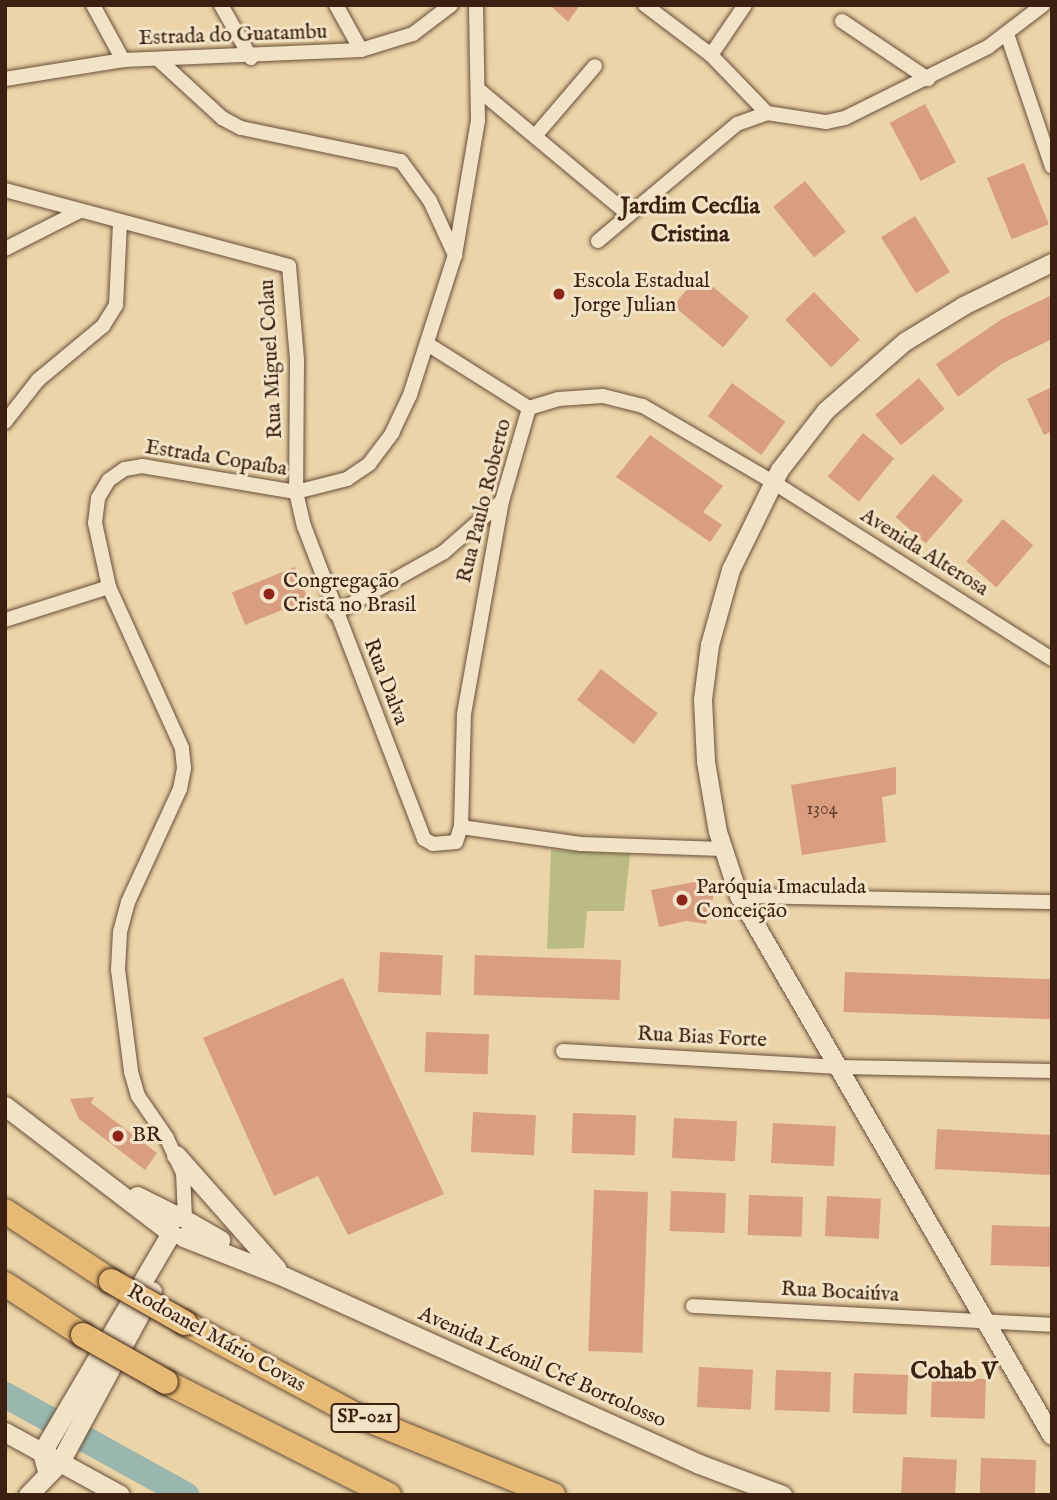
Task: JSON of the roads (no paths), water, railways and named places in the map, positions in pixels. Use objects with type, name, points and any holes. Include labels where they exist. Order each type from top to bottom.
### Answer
[{"type":"highway","name":"Rodoanel Mário Covas","points":[[5,1211],[111,1281],[356,1415],[553,1495]]},
{"type":"highway","name":"SP-021","points":[[5,1283],[83,1335],[166,1382],[389,1495]]},
{"type":"main road","name":"Avenida Léonil Cré Bortolosso","points":[[5,1106],[98,1177],[181,1227],[285,1277],[699,1464],[782,1495]]},
{"type":"main road","points":[[176,1156],[252,1246],[285,1277]]},
{"type":"main road","points":[[46,1445],[60,1418],[181,1227]]},
{"type":"main road","points":[[28,1495],[64,1452],[181,1227]]},
{"type":"main road","points":[[5,1432],[64,1452],[120,1495]]},
{"type":"street","points":[[93,5],[123,60]]},
{"type":"street","points":[[220,5],[251,58]]},
{"type":"street","points":[[336,5],[361,50]]},
{"type":"street","name":"Estrada do Guatambu","points":[[5,79],[123,60],[251,58],[361,50],[413,34],[451,5]]},
{"type":"street","name":"Estrada Copaíba","points":[[181,1227],[183,1173],[176,1156],[138,1096],[118,970],[120,932],[128,902],[180,789],[184,768],[181,748],[109,587],[95,523],[98,498],[109,480],[125,469],[163,469],[296,492],[347,480],[369,464],[392,433],[429,345],[455,255],[479,90],[476,5]]},
{"type":"street","points":[[645,5],[711,55],[767,113]]},
{"type":"street","points":[[711,55],[745,5]]},
{"type":"street","points":[[598,240],[727,131],[767,113],[827,122],[845,118],[928,79],[1007,34],[1043,5]]},
{"type":"street","points":[[842,21],[928,79]]},
{"type":"street","points":[[1007,34],[1052,167]]},
{"type":"street","points":[[159,60],[222,118],[241,128],[401,161],[430,201],[455,255]]},
{"type":"street","points":[[535,136],[595,66]]},
{"type":"street","points":[[479,90],[628,214]]},
{"type":"street","points":[[5,190],[120,224],[116,305],[95,334],[38,380],[5,422]]},
{"type":"street","points":[[5,250],[80,211]]},
{"type":"street","name":"Rua Miguel Colau","points":[[120,224],[289,266],[297,360],[296,492]]},
{"type":"street","points":[[1052,263],[964,306],[905,342],[826,411],[773,482],[731,570],[710,645],[703,701],[706,762],[722,849],[739,896],[1052,1436]]},
{"type":"street","points":[[429,345],[529,408]]},
{"type":"street","name":"Rua Paulo Roberto","points":[[461,827],[464,713],[502,501],[529,408],[558,399],[625,398],[773,482]]},
{"type":"street","name":"Avenida Alterosa","points":[[773,482],[1052,659]]},
{"type":"street","name":"Rua Dalva","points":[[296,492],[335,613],[424,839],[451,844],[461,827]]},
{"type":"street","points":[[335,613],[444,552],[502,501]]},
{"type":"street","points":[[5,620],[109,587]]},
{"type":"street","points":[[461,827],[581,844],[722,849]]},
{"type":"street","points":[[739,896],[1052,902]]},
{"type":"street","name":"Rua Bias Forte","points":[[564,1051],[839,1067],[1052,1071]]},
{"type":"street","name":"Rua Bocaiúva","points":[[692,1306],[1052,1325]]},
{"type":"waterway","points":[[5,1395],[186,1495]]},
{"type":"place","name":"Escola Estadual Jorge Julian","points":[[559,294]]},
{"type":"place","name":"Congregação Cristã no Brasil","points":[[269,594]]},
{"type":"place","name":"Paróquia Imaculada Conceição","points":[[682,900]]},
{"type":"place","name":"BR","points":[[118,1136]]},
{"type":"district","name":"Jardim Cecília Cristina","points":[[690,221]]},
{"type":"district","name":"Cohab V","points":[[954,1372]]}]
